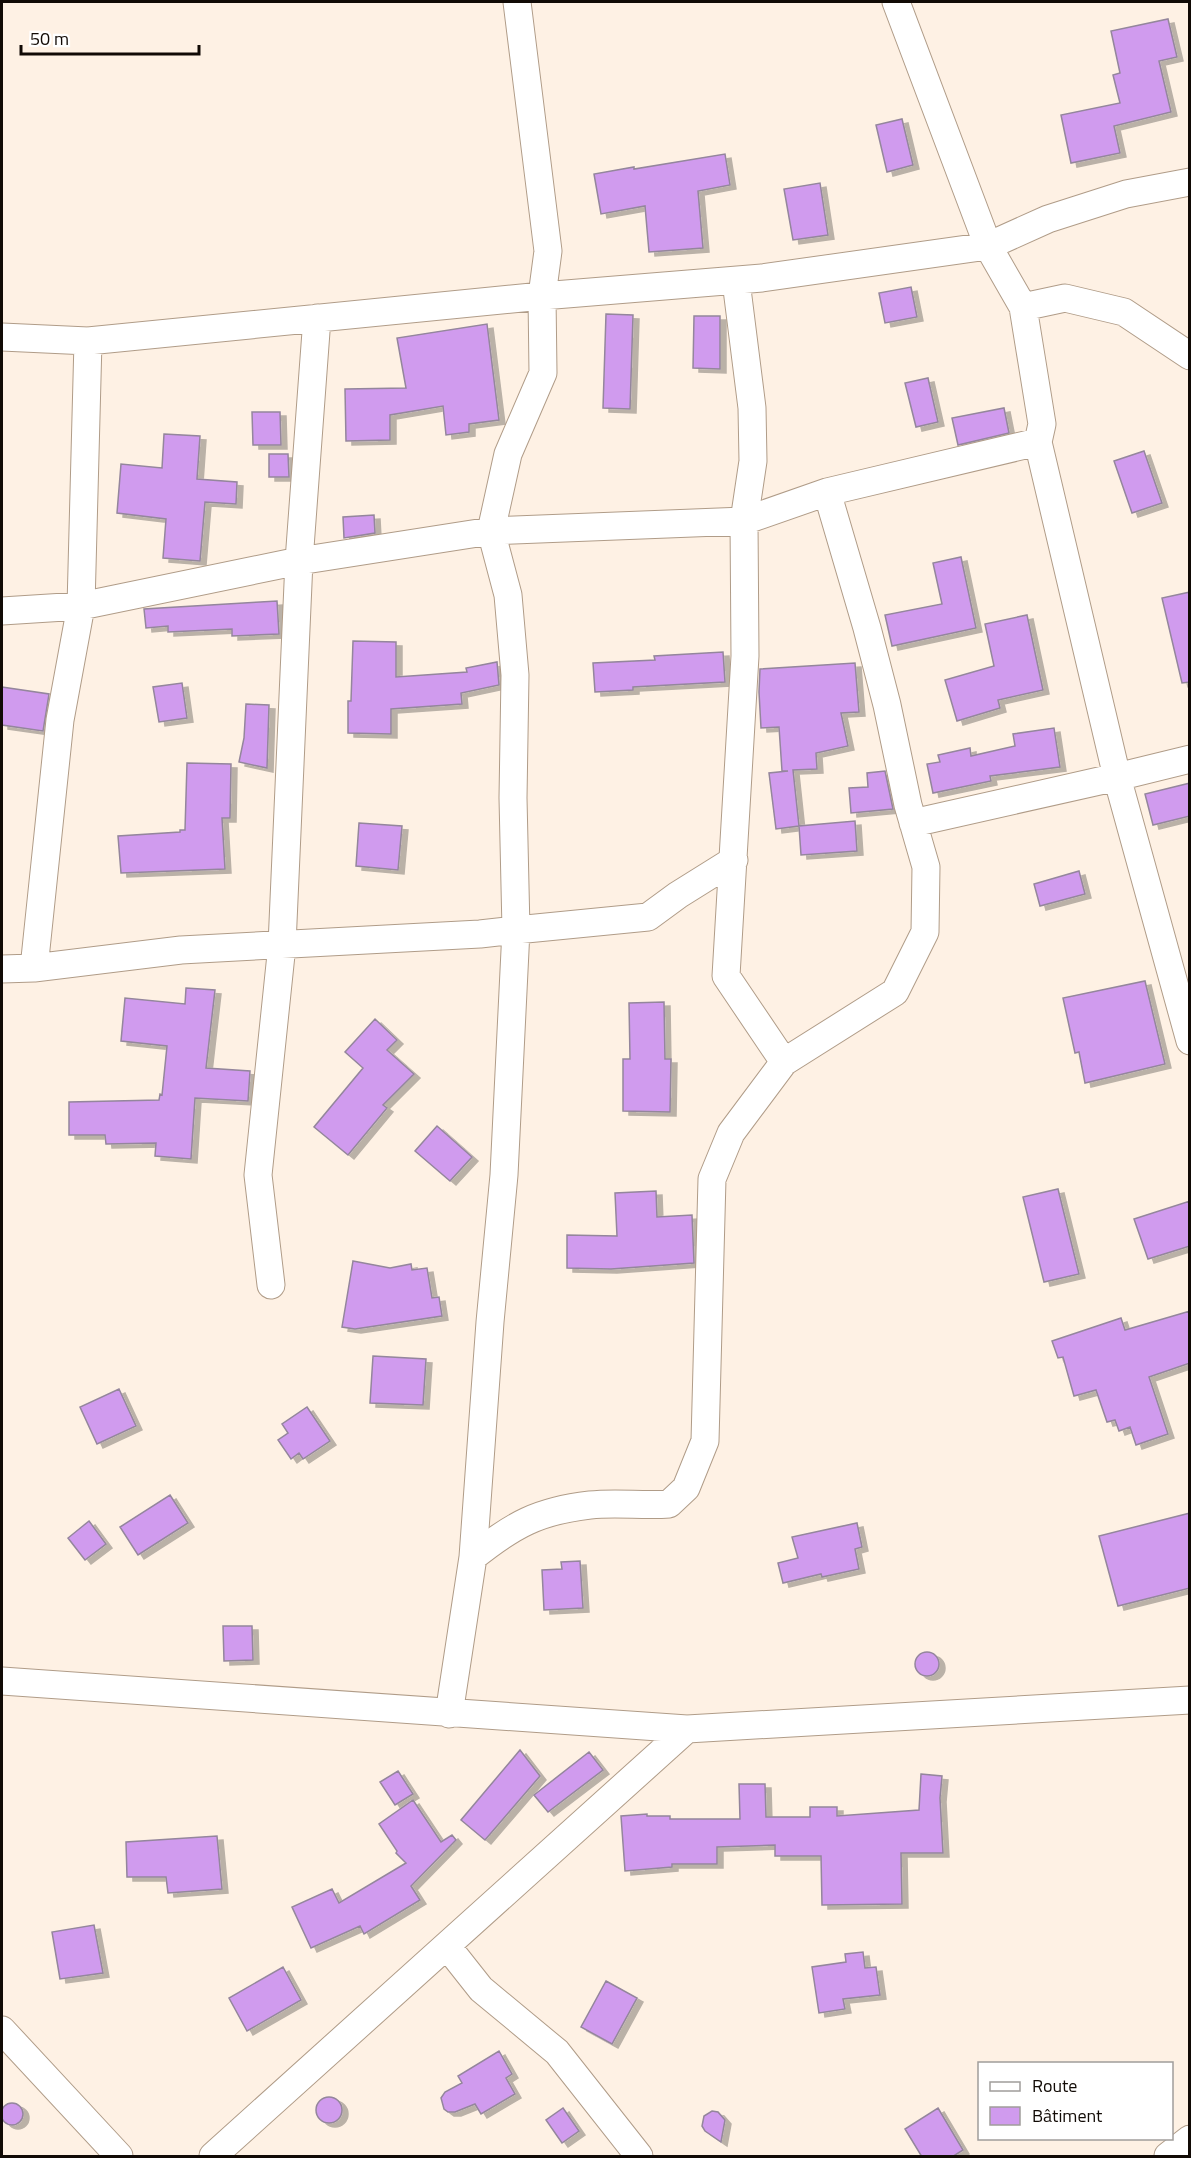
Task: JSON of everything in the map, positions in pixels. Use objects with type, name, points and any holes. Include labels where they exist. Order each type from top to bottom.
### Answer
[{"type":"street","points":[[450,1714],[473,1557],[490,1322],[504,1175],[516,930],[513,798],[515,675],[508,595],[491,531],[508,454],[543,373],[542,296],[548,251],[517,2]]},
{"type":"street","points":[[896,2],[988,246],[1023,308],[1042,424],[1038,442],[1117,777],[1190,1041]]},
{"type":"street","points":[[2,337],[88,341],[542,296],[736,282],[988,246],[1048,219],[1115,198],[1190,182]]},
{"type":"street","points":[[736,282],[752,408],[753,461],[744,521],[745,656],[726,976],[784,1062]]},
{"type":"street","points":[[1023,308],[1065,298],[1124,312],[1190,356]]},
{"type":"street","points":[[271,1285],[258,1175],[282,945],[299,561],[317,318]]},
{"type":"street","points":[[34,968],[60,720],[81,606],[88,341]]},
{"type":"street","points":[[2,611],[81,606],[299,561],[491,531],[744,521],[827,492],[1038,442]]},
{"type":"street","points":[[473,1557],[504,1532],[536,1516],[591,1505],[669,1504],[686,1488],[705,1441],[712,1179],[731,1133],[784,1062],[895,992],[926,932],[926,867],[913,823],[867,628],[827,492]]},
{"type":"street","points":[[913,823],[1190,759]]},
{"type":"street","points":[[2,969],[34,968],[181,950],[480,934],[648,917],[734,860]]},
{"type":"street","points":[[2,1681],[687,1729],[1190,1700]]},
{"type":"street","points":[[213,2157],[687,1729]]},
{"type":"street","points":[[447,1946],[481,1989],[557,2052],[639,2157]]},
{"type":"street","points":[[2,2030],[119,2157]]},
{"type":"street","points":[[1168,2157],[1190,2139]]},
{"type":"building","points":[[1168,19],[1177,57],[1159,61],[1171,112],[1114,126],[1120,153],[1071,163],[1061,115],[1120,103],[1113,75],[1120,73],[1111,31]]},
{"type":"building","points":[[902,119],[913,165],[887,172],[876,125]]},
{"type":"building","points":[[725,154],[730,185],[698,191],[703,248],[649,252],[645,206],[601,214],[594,174]]},
{"type":"building","points":[[820,183],[828,235],[793,240],[784,189]]},
{"type":"building","points":[[911,287],[917,317],[885,323],[879,293]]},
{"type":"building","points":[[606,314],[633,315],[630,409],[603,408]]},
{"type":"building","points":[[694,316],[720,316],[720,369],[693,368]]},
{"type":"building","points":[[487,324],[499,420],[469,424],[469,432],[446,435],[443,406],[390,415],[390,440],[346,441],[345,389],[406,388],[397,338]]},
{"type":"building","points":[[928,378],[938,422],[916,427],[905,383]]},
{"type":"building","points":[[1004,408],[1009,433],[958,445],[952,418]]},
{"type":"building","points":[[252,412],[280,412],[281,445],[253,445]]},
{"type":"building","points":[[164,434],[200,436],[197,479],[237,482],[236,504],[205,502],[200,561],[163,558],[166,519],[117,513],[121,464],[162,468]]},
{"type":"building","points":[[1144,451],[1162,503],[1132,513],[1114,461]]},
{"type":"building","points":[[269,454],[288,454],[289,477],[269,477]]},
{"type":"building","points":[[374,515],[375,533],[344,538],[343,517]]},
{"type":"building","points":[[961,557],[976,628],[892,646],[885,615],[942,604],[933,563]]},
{"type":"building","points":[[1190,592],[1190,682],[1182,683],[1162,598]]},
{"type":"building","points":[[277,601],[279,634],[232,636],[232,629],[168,632],[168,626],[146,628],[144,609]]},
{"type":"building","points":[[1027,615],[1043,690],[998,700],[1000,708],[957,721],[945,680],[994,666],[985,624]]},
{"type":"building","points":[[353,641],[396,642],[396,677],[467,672],[466,668],[497,662],[499,685],[461,693],[462,704],[391,709],[391,734],[348,733]]},
{"type":"building","points":[[723,652],[725,682],[633,687],[633,690],[595,692],[593,663],[655,660],[654,656]]},
{"type":"building","points":[[855,663],[859,712],[841,713],[848,746],[816,753],[817,769],[793,770],[799,826],[776,829],[769,773],[788,771],[782,771],[779,727],[761,728],[760,669]]},
{"type":"building","points":[[182,683],[187,718],[159,722],[153,687]]},
{"type":"building","points":[[2,687],[49,694],[43,731],[2,725]]},
{"type":"building","points":[[246,704],[269,705],[267,768],[239,762],[244,738]]},
{"type":"building","points":[[1054,728],[1060,767],[990,776],[991,781],[933,793],[927,764],[940,762],[938,755],[970,748],[971,756],[1015,746],[1013,734]]},
{"type":"building","points":[[187,763],[231,764],[230,818],[222,818],[225,869],[121,873],[118,836],[185,830]]},
{"type":"building","points":[[885,771],[893,809],[851,813],[849,788],[868,787],[867,773]]},
{"type":"building","points":[[1190,783],[1190,816],[1153,825],[1145,794]]},
{"type":"building","points":[[855,821],[857,851],[801,855],[799,826]]},
{"type":"building","points":[[359,823],[402,826],[398,870],[356,866]]},
{"type":"building","points":[[1079,871],[1085,894],[1040,906],[1034,884]]},
{"type":"building","points":[[1145,981],[1165,1064],[1085,1083],[1079,1052],[1075,1053],[1063,998]]},
{"type":"building","points":[[186,988],[215,990],[206,1068],[250,1071],[248,1101],[195,1098],[191,1159],[155,1156],[156,1143],[106,1144],[105,1135],[69,1135],[69,1102],[159,1100],[160,1094],[162,1095],[167,1046],[121,1041],[125,998],[185,1004]]},
{"type":"building","points":[[664,1002],[665,1059],[671,1059],[670,1112],[623,1111],[623,1059],[630,1059],[629,1003]]},
{"type":"building","points":[[375,1019],[397,1040],[387,1050],[414,1074],[383,1105],[387,1108],[348,1155],[314,1127],[363,1068],[345,1052]]},
{"type":"building","points":[[437,1126],[472,1157],[450,1181],[415,1151]]},
{"type":"building","points":[[1058,1189],[1079,1274],[1044,1282],[1023,1197]]},
{"type":"building","points":[[656,1191],[657,1217],[692,1215],[694,1263],[611,1269],[567,1268],[567,1235],[617,1236],[615,1193]]},
{"type":"building","points":[[1190,1201],[1190,1246],[1148,1259],[1134,1219]]},
{"type":"building","points":[[353,1261],[390,1268],[411,1264],[412,1270],[427,1268],[432,1298],[439,1297],[442,1316],[355,1329],[342,1327]]},
{"type":"building","points":[[1190,1311],[1190,1363],[1149,1377],[1168,1434],[1136,1445],[1130,1427],[1119,1431],[1115,1420],[1107,1422],[1096,1390],[1074,1396],[1063,1357],[1058,1358],[1052,1341],[1121,1318],[1125,1330]]},
{"type":"building","points":[[373,1356],[426,1359],[423,1405],[370,1403]]},
{"type":"building","points":[[119,1389],[136,1426],[97,1444],[80,1407]]},
{"type":"building","points":[[307,1407],[330,1441],[303,1459],[299,1453],[291,1459],[278,1440],[288,1433],[282,1424]]},
{"type":"building","points":[[170,1495],[188,1523],[138,1555],[120,1527]]},
{"type":"building","points":[[1190,1513],[1190,1588],[1118,1606],[1099,1536]]},
{"type":"building","points":[[89,1521],[106,1544],[85,1560],[68,1538]]},
{"type":"building","points":[[857,1523],[862,1547],[855,1549],[859,1569],[822,1577],[821,1574],[783,1583],[778,1563],[798,1558],[792,1537]]},
{"type":"building","points":[[580,1561],[583,1608],[544,1610],[542,1570],[562,1569],[561,1562]]},
{"type":"building","points":[[223,1626],[252,1626],[253,1660],[224,1661]]},
{"type":"building","points":[[927,1652],[936,1655],[939,1664],[936,1673],[927,1676],[918,1673],[915,1664],[918,1655]]},
{"type":"building","points":[[520,1750],[540,1776],[485,1840],[461,1820]]},
{"type":"building","points":[[589,1752],[603,1770],[548,1812],[534,1795]]},
{"type":"building","points":[[398,1771],[413,1794],[395,1805],[380,1782]]},
{"type":"building","points":[[921,1774],[942,1776],[940,1798],[943,1853],[901,1853],[902,1904],[822,1905],[821,1856],[775,1856],[775,1845],[717,1847],[717,1864],[672,1864],[672,1867],[625,1871],[621,1816],[647,1814],[647,1816],[670,1816],[670,1819],[740,1819],[739,1784],[765,1784],[766,1817],[810,1817],[810,1807],[837,1807],[837,1816],[919,1810]]},
{"type":"building","points":[[413,1800],[441,1842],[452,1835],[456,1840],[411,1886],[420,1900],[364,1934],[360,1926],[311,1948],[292,1907],[332,1889],[339,1903],[406,1863],[396,1853],[397,1851],[379,1824]]},
{"type":"building","points":[[217,1836],[222,1889],[168,1893],[166,1877],[127,1877],[126,1842]]},
{"type":"building","points":[[94,1925],[103,1973],[60,1979],[52,1932]]},
{"type":"building","points":[[863,1952],[865,1968],[876,1967],[880,1995],[843,1999],[845,2009],[819,2013],[812,1967],[846,1962],[845,1954]]},
{"type":"building","points":[[283,1967],[301,2000],[247,2031],[229,1998]]},
{"type":"building","points":[[606,1981],[637,1998],[612,2044],[581,2027]]},
{"type":"building","points":[[499,2051],[512,2074],[506,2078],[515,2094],[481,2114],[475,2104],[455,2112],[448,2112],[444,2109],[441,2098],[445,2092],[462,2083],[458,2076]]},
{"type":"building","points":[[329,2097],[338,2101],[342,2110],[338,2119],[329,2123],[320,2119],[316,2110],[320,2101]]},
{"type":"building","points":[[8,2103],[16,2103],[23,2110],[23,2118],[16,2125],[8,2125],[1,2118],[1,2110]]},
{"type":"building","points":[[563,2108],[579,2131],[562,2143],[546,2120]]},
{"type":"building","points":[[938,2108],[963,2150],[952,2157],[922,2157],[905,2129]]},
{"type":"building","points":[[712,2111],[718,2112],[725,2120],[721,2142],[705,2131],[702,2126],[704,2116]]}]
